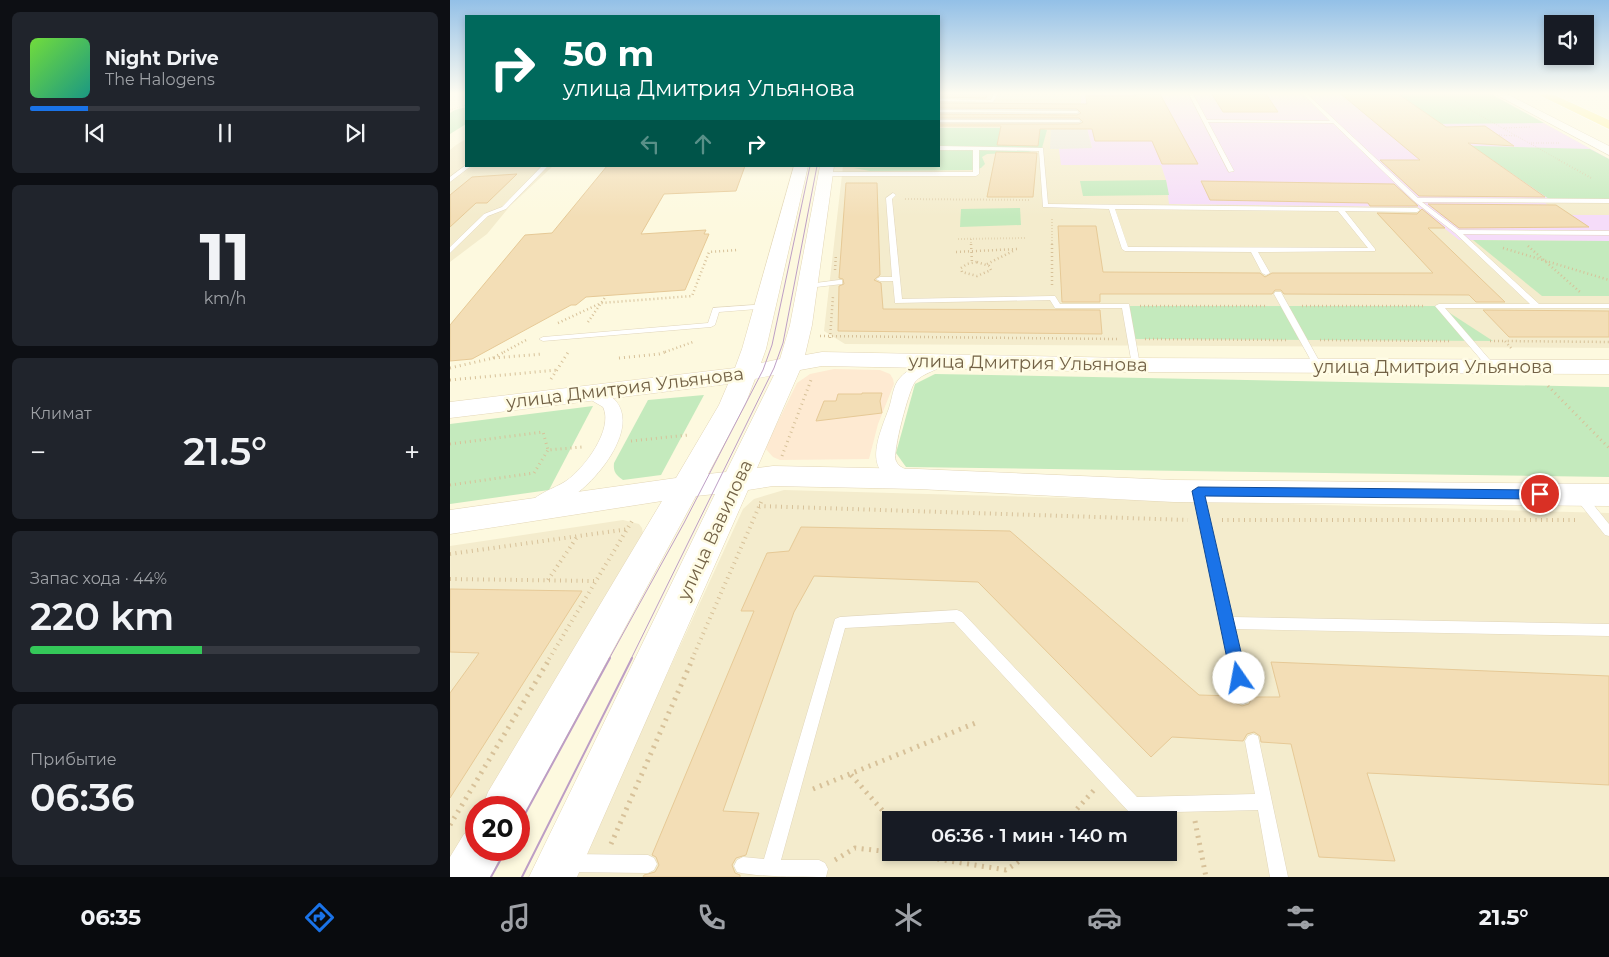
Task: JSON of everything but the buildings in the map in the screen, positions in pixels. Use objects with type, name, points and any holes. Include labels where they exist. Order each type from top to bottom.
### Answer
[{"type":"main road","points":[[511,796],[683,488],[732,405],[754,349],[801,167]]},
{"type":"main road","name":"улица Вавилова","points":[[571,868],[738,481],[803,368],[802,325],[826,170]]},
{"type":"main road","name":"улица Дмитрия Ульянова","points":[[450,410],[746,373],[803,368],[822,358],[1136,365],[1609,367]]},
{"type":"main road","points":[[450,522],[773,476],[1198,491],[1579,494],[1604,507]]},
{"type":"main road","points":[[465,877],[474,861]]},
{"type":"street","points":[[1578,135],[1609,151]]},
{"type":"street","points":[[918,480],[899,476],[888,467],[885,458],[886,444],[906,380],[920,370],[939,361]]},
{"type":"street","points":[[528,511],[560,495],[582,479],[607,444],[614,423],[614,409],[605,400],[592,393]]},
{"type":"lane","points":[[1213,135],[1232,171]]},
{"type":"lane","points":[[1348,135],[1416,200],[1457,232],[1537,306]]},
{"type":"lane","points":[[940,148],[1041,149],[1045,206],[1417,210]]},
{"type":"lane","points":[[826,170],[976,174],[976,148]]},
{"type":"lane","points":[[450,180],[467,167]]},
{"type":"lane","points":[[450,251],[486,215],[504,208],[544,167]]},
{"type":"lane","points":[[887,173],[892,183]]},
{"type":"lane","points":[[891,197],[895,280],[898,301],[1052,298],[1058,306],[1126,306],[1136,365]]},
{"type":"lane","points":[[1416,200],[1609,201]]},
{"type":"lane","points":[[1111,206],[1125,249],[1373,250],[1340,209]]},
{"type":"lane","points":[[1457,232],[1609,233]]},
{"type":"lane","points":[[1254,250],[1266,273]]},
{"type":"lane","points":[[880,279],[895,280]]},
{"type":"lane","points":[[808,286],[839,282]]},
{"type":"lane","points":[[1278,294],[1318,366]]},
{"type":"lane","points":[[543,339],[711,325],[716,310],[766,306]]},
{"type":"lane","points":[[1492,367],[1439,306],[1609,306]]},
{"type":"lane","points":[[1198,491],[1243,697]]},
{"type":"lane","points":[[1604,507],[1609,532]]},
{"type":"lane","points":[[770,868],[840,622],[957,616],[1134,805],[1264,802]]},
{"type":"lane","points":[[1227,623],[1609,630]]},
{"type":"lane","points":[[1253,741],[1279,877]]},
{"type":"lane","points":[[571,868],[648,864]]},
{"type":"lane","points":[[743,866],[818,873]]},
{"type":"path","points":[[1499,135],[1516,136],[1593,179]]},
{"type":"path","points":[[1529,143],[1564,144]]},
{"type":"path","points":[[891,197],[1044,200]]},
{"type":"path","points":[[1052,206],[1052,298]]},
{"type":"path","points":[[958,240],[1025,238]]},
{"type":"path","points":[[971,239],[972,263]]},
{"type":"path","points":[[1526,244],[1567,280]]},
{"type":"path","points":[[1499,246],[1609,280]]},
{"type":"path","points":[[956,252],[1017,249],[986,264],[972,263],[961,268],[962,272],[973,276],[986,274],[991,268],[986,264]]},
{"type":"path","points":[[601,304],[692,296],[709,252],[737,250]]},
{"type":"path","points":[[596,310],[606,296]]},
{"type":"path","points":[[830,338],[1505,341]]},
{"type":"path","points":[[619,358],[659,354],[700,340]]},
{"type":"path","points":[[494,358],[505,352]]},
{"type":"path","points":[[559,352],[569,352]]},
{"type":"path","points":[[450,368],[494,358],[550,353]]},
{"type":"path","points":[[780,460],[803,368]]},
{"type":"path","points":[[450,380],[557,370]]},
{"type":"path","points":[[450,444],[543,432],[548,450],[534,473],[450,484]]},
{"type":"path","points":[[548,450],[688,435]]},
{"type":"path","points":[[571,868],[759,506],[1204,520],[1604,507]]},
{"type":"path","points":[[450,825],[632,522]]},
{"type":"path","points":[[450,554],[635,528]]},
{"type":"path","points":[[548,580],[578,536]]},
{"type":"path","points":[[450,579],[596,581]]},
{"type":"path","points":[[791,797],[851,775],[978,722]]},
{"type":"path","points":[[851,775],[883,811]]},
{"type":"path","points":[[1075,811],[1107,776]]},
{"type":"path","points":[[1191,804],[1206,877]]},
{"type":"path","points":[[818,873],[855,848],[882,851]]},
{"type":"path","points":[[959,861],[1006,870],[1020,861]]},
{"type":"shaded area","points":[[940,135],[1565,135],[1609,159],[1609,348],[845,344],[824,331],[843,167],[940,167]]},
{"type":"shaded area","points":[[1051,135],[1089,135],[1092,149],[1050,149]]},
{"type":"shaded area","points":[[1089,135],[1565,135],[1609,159],[1609,199],[1541,200],[1562,215],[1609,215],[1609,241],[1459,240],[1418,207],[1169,204],[1166,180],[1161,165],[1061,165],[1059,149],[1092,148]]},
{"type":"shaded area","points":[[465,140],[465,167],[552,167],[510,206],[487,234],[450,262],[450,150]]},
{"type":"shaded area","points":[[834,369],[880,370],[890,374],[893,379],[894,384],[878,424],[869,459],[780,460],[773,457],[766,449],[768,442],[797,383],[810,374]]},
{"type":"shaded area","points":[[784,490],[1609,513],[1609,877],[574,877],[743,509],[754,499]]},
{"type":"shaded area","points":[[623,520],[639,524],[643,534],[492,796],[465,796],[465,843],[450,869],[450,546]]},
{"type":"green space","points":[[940,135],[1046,135],[1042,148],[1028,152],[987,154],[982,157],[985,164],[981,168],[972,170],[870,171],[854,168],[940,167]]},
{"type":"green space","points":[[1443,145],[1590,149],[1609,159],[1609,199],[1549,199],[1491,159],[1460,158]]},
{"type":"green space","points":[[1166,180],[1169,195],[1083,196],[1080,181]]},
{"type":"green space","points":[[1020,208],[1021,225],[960,227],[961,209]]},
{"type":"green space","points":[[1473,240],[1609,241],[1609,296],[1542,296]]},
{"type":"green space","points":[[1126,306],[1439,306],[1493,341],[1132,339]]},
{"type":"green space","points":[[935,374],[1609,387],[1609,477],[906,467],[896,453],[915,384]]},
{"type":"green space","points":[[704,395],[661,475],[623,480],[617,475],[614,463],[648,400]]},
{"type":"green space","points":[[593,406],[549,490],[450,504],[450,424]]},
{"type":"tram line","points":[[609,659],[684,523],[763,370],[772,345],[810,167]]},
{"type":"tram line","points":[[631,659],[774,368],[783,343],[817,167]]},
{"type":"tram line","points":[[530,805],[610,658]]},
{"type":"tram line","points":[[522,877],[632,658]]},
{"type":"tram line","points":[[491,877],[500,861]]},
{"type":"route","points":[[1239,678],[1198,491],[1540,494]]}]
